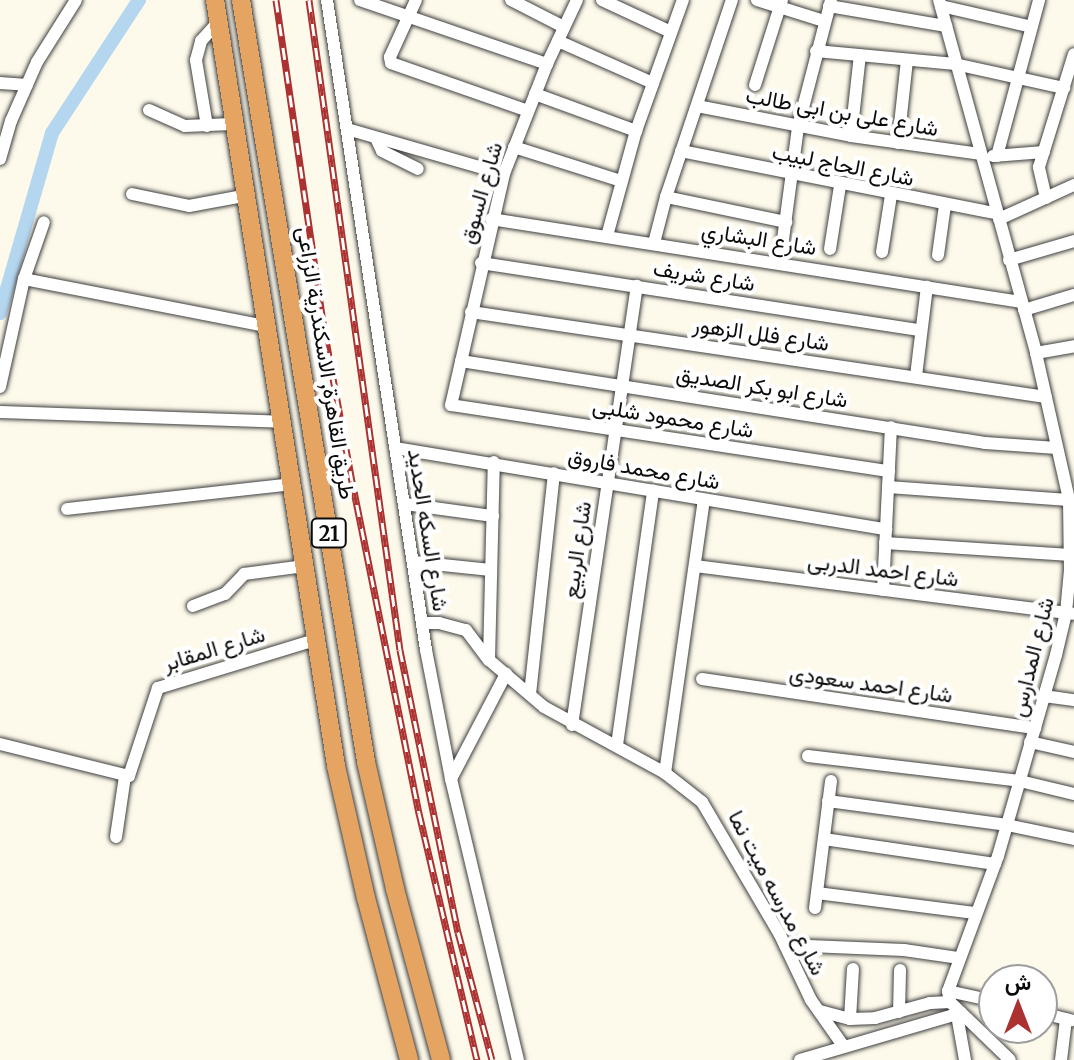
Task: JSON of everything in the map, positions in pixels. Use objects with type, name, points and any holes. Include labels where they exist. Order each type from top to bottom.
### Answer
[{"type":"highway","name":"21","points":[[215,0],[243,196],[283,422],[315,640],[353,839],[409,1060]]},
{"type":"highway","name":"طريق القاهرة, الاسكندرية الزراعى","points":[[241,0],[366,762],[395,889],[441,1060]]},
{"type":"street","points":[[0,159],[3,141],[27,85],[50,39],[76,0]]},
{"type":"street","name":"شارع السكه الحديد","points":[[327,0],[422,623],[451,779],[518,1060]]},
{"type":"street","points":[[360,0],[547,64]]},
{"type":"street","points":[[416,0],[389,60],[528,111]]},
{"type":"street","points":[[511,0],[564,27]]},
{"type":"street","name":"شارع السوق","points":[[451,405],[491,219],[504,174],[547,64],[577,0]]},
{"type":"street","points":[[602,0],[671,32]]},
{"type":"street","points":[[607,236],[636,131],[683,0]]},
{"type":"street","points":[[654,243],[666,197],[732,0]]},
{"type":"street","points":[[757,0],[781,4],[824,21]]},
{"type":"street","points":[[997,156],[1039,0]]},
{"type":"street","points":[[780,262],[798,127],[830,3],[946,26]]},
{"type":"street","points":[[940,3],[1032,27]]},
{"type":"street","name":"شارع المدارس","points":[[940,3],[1036,353],[1070,493],[1072,570],[1070,614],[995,864],[959,958],[949,996]]},
{"type":"street","points":[[755,85],[781,4]]},
{"type":"street","points":[[207,126],[196,60],[201,41],[219,21]]},
{"type":"street","points":[[558,41],[653,83]]},
{"type":"street","points":[[816,51],[955,64],[1064,88]]},
{"type":"street","points":[[1046,198],[1039,167],[1074,54]]},
{"type":"street","points":[[851,136],[860,55]]},
{"type":"street","points":[[898,143],[907,60]]},
{"type":"street","points":[[0,83],[27,85]]},
{"type":"street","points":[[535,94],[636,131]]},
{"type":"street","name":"شارع على بن ابى طالب","points":[[697,106],[798,127],[981,155],[1044,152]]},
{"type":"street","points":[[149,110],[185,126],[232,124]]},
{"type":"street","points":[[347,129],[504,174]]},
{"type":"street","points":[[376,138],[382,151],[418,169]]},
{"type":"street","points":[[514,147],[621,181]]},
{"type":"street","name":"شارع الحاج لبيب","points":[[681,151],[998,217]]},
{"type":"street","points":[[998,217],[1074,185]]},
{"type":"street","points":[[830,249],[840,186]]},
{"type":"street","points":[[132,194],[189,206],[243,196]]},
{"type":"street","points":[[882,252],[891,195]]},
{"type":"street","points":[[666,197],[786,222]]},
{"type":"street","points":[[938,255],[945,205]]},
{"type":"street","name":"شارع البشاري","points":[[491,219],[780,262],[1022,306]]},
{"type":"street","points":[[0,387],[24,279],[44,222]]},
{"type":"street","points":[[1009,260],[1074,241]]},
{"type":"street","name":"شارع شريف","points":[[481,263],[921,330]]},
{"type":"street","points":[[24,279],[266,326]]},
{"type":"street","name":"شارع الربيع","points":[[572,725],[637,286]]},
{"type":"street","points":[[916,376],[927,287]]},
{"type":"street","points":[[1022,306],[1074,295]]},
{"type":"street","name":"شارع فلل الزهور","points":[[471,312],[1046,397]]},
{"type":"street","points":[[1036,353],[1074,346]]},
{"type":"street","name":"شارع ابو بكر الصديق","points":[[461,361],[985,443],[1057,448]]},
{"type":"street","name":"شارع محمود شلبى","points":[[451,405],[889,471]]},
{"type":"street","points":[[0,412],[283,422]]},
{"type":"street","points":[[883,590],[891,427]]},
{"type":"street","name":"شارع محمد فاروق","points":[[395,448],[494,462],[886,536],[1071,555]]},
{"type":"street","points":[[489,660],[494,462]]},
{"type":"street","points":[[530,694],[554,473]]},
{"type":"street","points":[[67,509],[292,484]]},
{"type":"street","points":[[888,487],[1070,493]]},
{"type":"street","points":[[617,745],[653,491]]},
{"type":"street","points":[[665,773],[704,500]]},
{"type":"street","points":[[405,504],[493,516]]},
{"type":"street","points":[[414,562],[491,570]]},
{"type":"street","points":[[193,606],[219,597],[244,574],[304,566]]},
{"type":"street","name":"شارع احمد الدربى","points":[[695,566],[1070,614]]},
{"type":"street","name":"شارع مدرسه ميت نما","points":[[422,623],[447,624],[466,630],[489,660],[572,725],[617,745],[685,787],[714,817],[820,1011],[844,1047]]},
{"type":"street","name":"شارع المقابر","points":[[125,776],[134,769],[153,695],[164,683],[315,640]]},
{"type":"street","points":[[451,779],[506,674]]},
{"type":"street","name":"شارع احمد سعودى","points":[[702,679],[1035,728]]},
{"type":"street","points":[[1044,696],[1074,700]]},
{"type":"street","points":[[1030,742],[1074,752]]},
{"type":"street","points":[[0,744],[125,776],[116,837]]},
{"type":"street","points":[[808,756],[1020,781],[1074,794]]},
{"type":"street","points":[[815,908],[831,781]]},
{"type":"street","points":[[828,801],[1007,825],[1074,839]]},
{"type":"street","points":[[824,839],[995,864]]},
{"type":"street","points":[[817,893],[975,913]]},
{"type":"street","points":[[785,945],[904,950],[959,958]]},
{"type":"street","points":[[850,1019],[853,969]]},
{"type":"street","points":[[899,1012],[900,970]]},
{"type":"street","points":[[820,1011],[850,1019],[875,1018],[949,996],[978,999]]},
{"type":"street","points":[[949,996],[959,1014],[1010,1060]]},
{"type":"street","points":[[800,1060],[959,1014]]},
{"type":"street","points":[[959,1014],[965,1060]]},
{"type":"street","points":[[1061,1060],[1070,1020]]},
{"type":"waterway","points":[[0,313],[52,133],[139,0]]},
{"type":"railway","points":[[276,0],[324,329],[352,481],[419,813],[477,1060]]},
{"type":"railway","points":[[309,0],[400,650],[458,932],[492,1060]]}]
